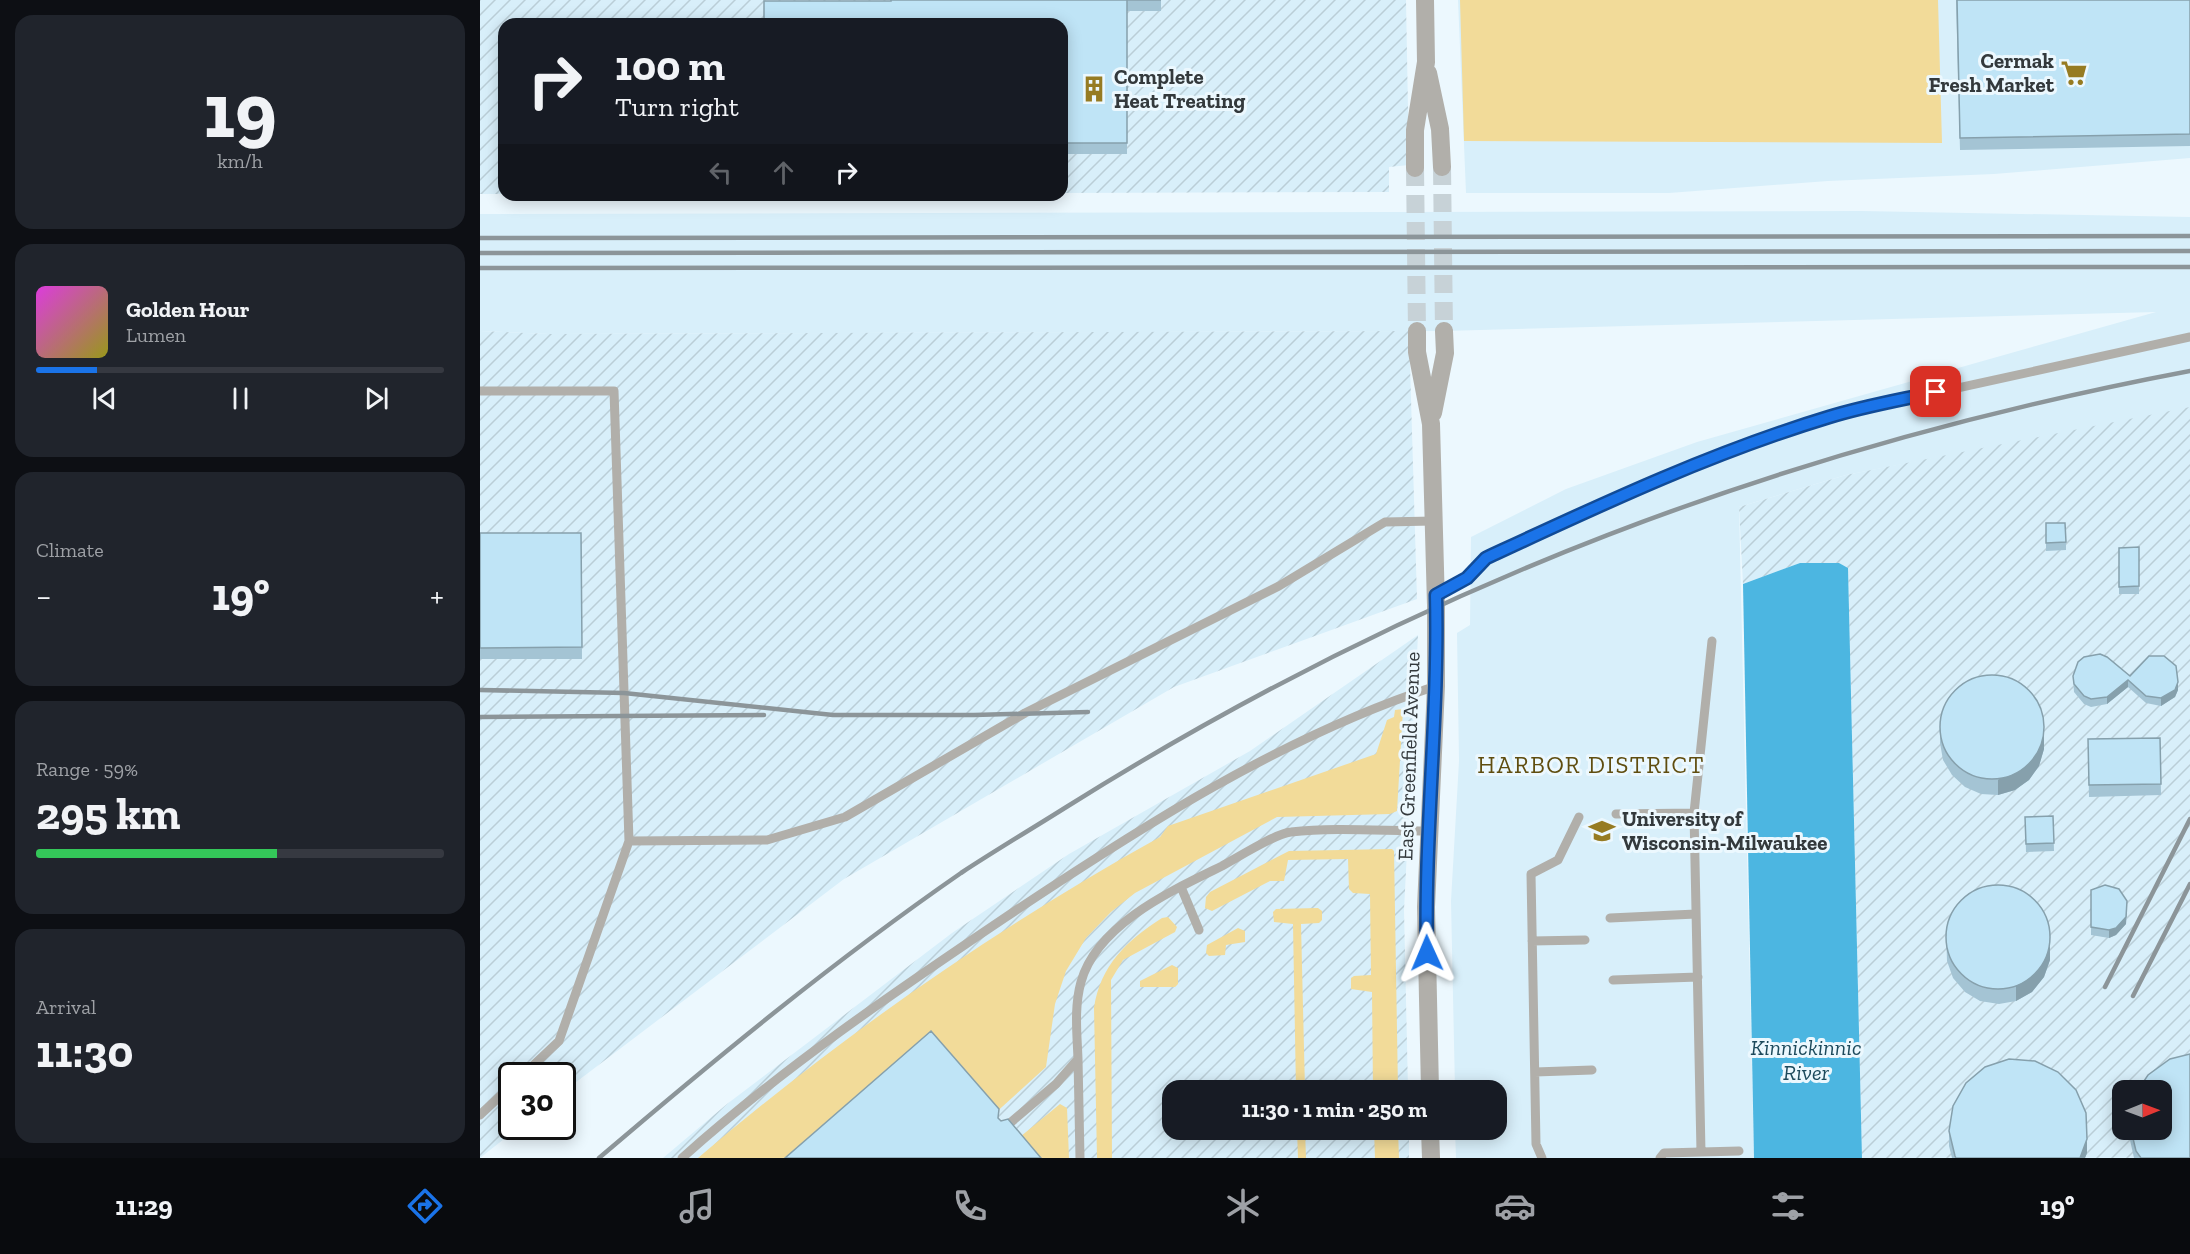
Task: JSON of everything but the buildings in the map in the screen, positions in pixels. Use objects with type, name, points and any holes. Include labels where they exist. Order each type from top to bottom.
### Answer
[{"type":"street","points":[[1415,168],[1415,130],[1426,62],[1425,0]]},
{"type":"street","points":[[1426,62],[1440,129],[1442,167]]},
{"type":"street","name":"East Greenfield Avenue","points":[[1417,331],[1418,352],[1431,424],[1436,595],[1436,686],[1426,908],[1430,1080]]},
{"type":"street","name":"East Greenfield Avenue","points":[[1431,424],[1445,353],[1444,331]]},
{"type":"street","points":[[1431,1140],[1431,1158]]},
{"type":"lane","points":[[1436,595],[1467,578],[1486,558],[1629,492],[1730,451],[1819,420],[2190,337]]},
{"type":"lane","points":[[480,391],[614,391],[628,841],[559,1041],[537,1062]]},
{"type":"lane","points":[[628,841],[767,840],[845,818],[1025,713],[1279,586],[1385,522],[1433,521]]},
{"type":"lane","points":[[1701,1152],[1694,813],[1712,641]]},
{"type":"lane","points":[[682,1158],[865,1011],[1161,816],[1311,736],[1436,686]]},
{"type":"lane","points":[[1616,814],[1694,813]]},
{"type":"lane","points":[[1542,1158],[1536,1144],[1531,874],[1558,860],[1579,817]]},
{"type":"lane","points":[[1080,1158],[1076,1015],[1081,981],[1090,963],[1122,924],[1146,906],[1288,832],[1428,831]]},
{"type":"lane","points":[[1181,887],[1199,930]]},
{"type":"lane","points":[[1610,918],[1696,914]]},
{"type":"lane","points":[[1532,941],[1585,940]]},
{"type":"lane","points":[[1613,980],[1698,976]]},
{"type":"lane","points":[[1004,1129],[1056,1084],[1078,1059]]},
{"type":"lane","points":[[1535,1072],[1592,1070]]},
{"type":"lane","points":[[480,1115],[498,1098]]},
{"type":"lane","points":[[1660,1158],[1664,1153],[1701,1152],[1712,1155],[1739,1151]]},
{"type":"shaded area","points":[[480,0],[1406,0],[1409,165],[1389,167],[1389,192],[1068,193],[1068,18],[498,18],[498,194],[480,194]]},
{"type":"shaded area","points":[[1458,0],[2190,0],[2190,158],[1994,174],[1828,181],[1669,193],[1466,193]]},
{"type":"shaded area","points":[[1460,0],[1938,0],[1942,143],[1464,141]]},
{"type":"shaded area","points":[[1861,211],[2190,217],[2190,409],[1846,475],[1739,507],[1754,1158],[1456,1158],[1455,1140],[1507,1140],[1507,1080],[1455,1080],[1451,901],[1459,761],[1457,633],[1470,625],[1471,537],[1566,489],[1697,442],[2156,312],[1444,331],[549,334],[480,331],[480,214]]},
{"type":"shaded area","points":[[480,331],[549,334],[1409,331],[1417,599],[1174,687],[844,879],[576,1082],[576,1062],[498,1062],[498,1140],[503,1140],[480,1158]]},
{"type":"shaded area","points":[[2190,407],[2190,1158],[1862,1158],[1848,568],[1839,563],[1800,563],[1743,584],[1739,507],[1846,475]]},
{"type":"shaded area","points":[[1418,635],[1404,910],[1408,1080],[1162,1080],[1162,1140],[1409,1140],[1409,1158],[663,1158],[727,1104],[952,933],[1069,854],[1250,751]]},
{"type":"shaded area","points":[[1403,709],[1397,811],[1390,814],[1277,817],[1135,893],[1111,912],[1086,938],[1066,971],[1055,1004],[1046,1067],[992,1116],[802,1158],[698,1158],[807,1069],[979,946],[1160,837],[1168,826],[1376,754],[1387,720],[1394,717],[1395,710]]},
{"type":"shaded area","points":[[1392,849],[1394,851],[1398,1080],[1373,1080],[1372,992],[1351,989],[1351,978],[1371,975],[1370,894],[1353,893],[1349,889],[1348,859],[1288,860],[1284,881],[1270,881],[1212,911],[1205,908],[1206,897],[1210,892],[1289,851]]},
{"type":"shaded area","points":[[1318,908],[1322,911],[1322,920],[1319,923],[1301,924],[1305,1080],[1296,1080],[1293,924],[1274,922],[1273,912],[1276,909]]},
{"type":"shaded area","points":[[1168,917],[1177,927],[1175,932],[1123,960],[1111,980],[1112,1158],[1097,1158],[1094,1008],[1097,993],[1109,967],[1127,945],[1149,926]]},
{"type":"shaded area","points":[[1238,928],[1245,931],[1245,942],[1226,945],[1225,955],[1209,956],[1206,953],[1207,945]]},
{"type":"shaded area","points":[[1172,965],[1178,968],[1178,984],[1175,987],[1140,987],[1140,981]]},
{"type":"shaded area","points":[[1060,1104],[1067,1108],[1069,1158],[1028,1158],[1014,1142]]},
{"type":"shaded area","points":[[1297,1140],[1305,1140],[1306,1158],[1298,1158]]},
{"type":"shaded area","points":[[1374,1140],[1398,1140],[1399,1158],[1375,1158]]},
{"type":"water","name":"Kinnickinnic River","points":[[1800,563],[1839,563],[1848,568],[1862,1158],[1754,1158],[1743,584]]},
{"type":"tunnel","points":[[1442,167],[1444,331]]},
{"type":"tunnel","points":[[1415,168],[1417,331]]},
{"type":"railway","points":[[480,238],[2190,236]]},
{"type":"railway","points":[[480,253],[2190,251]]},
{"type":"railway","points":[[480,268],[2190,267]]},
{"type":"railway","points":[[599,1158],[776,1011],[961,873],[1200,727],[1334,656],[1470,592],[1608,535],[1749,484],[1892,441],[2039,403],[2190,371]]},
{"type":"railway","points":[[480,690],[624,693],[833,715],[1088,712]]},
{"type":"railway","points":[[480,717],[764,715]]},
{"type":"railway","points":[[2105,987],[2190,819]]},
{"type":"railway","points":[[2133,996],[2190,884]]},
{"type":"place","name":"Cermak Fresh Market","points":[[2074,73]]},
{"type":"place","name":"Complete Heat Treating","points":[[1094,89]]},
{"type":"place","name":"University of Wisconsin-Milwaukee","points":[[1602,831]]},
{"type":"district","name":"HARBOR DISTRICT","points":[[1591,765]]},
{"type":"route","points":[[1427,953],[1428,831],[1435,731],[1436,595],[1467,578],[1486,558],[1639,488],[1730,451],[1830,416],[1936,392]]}]
